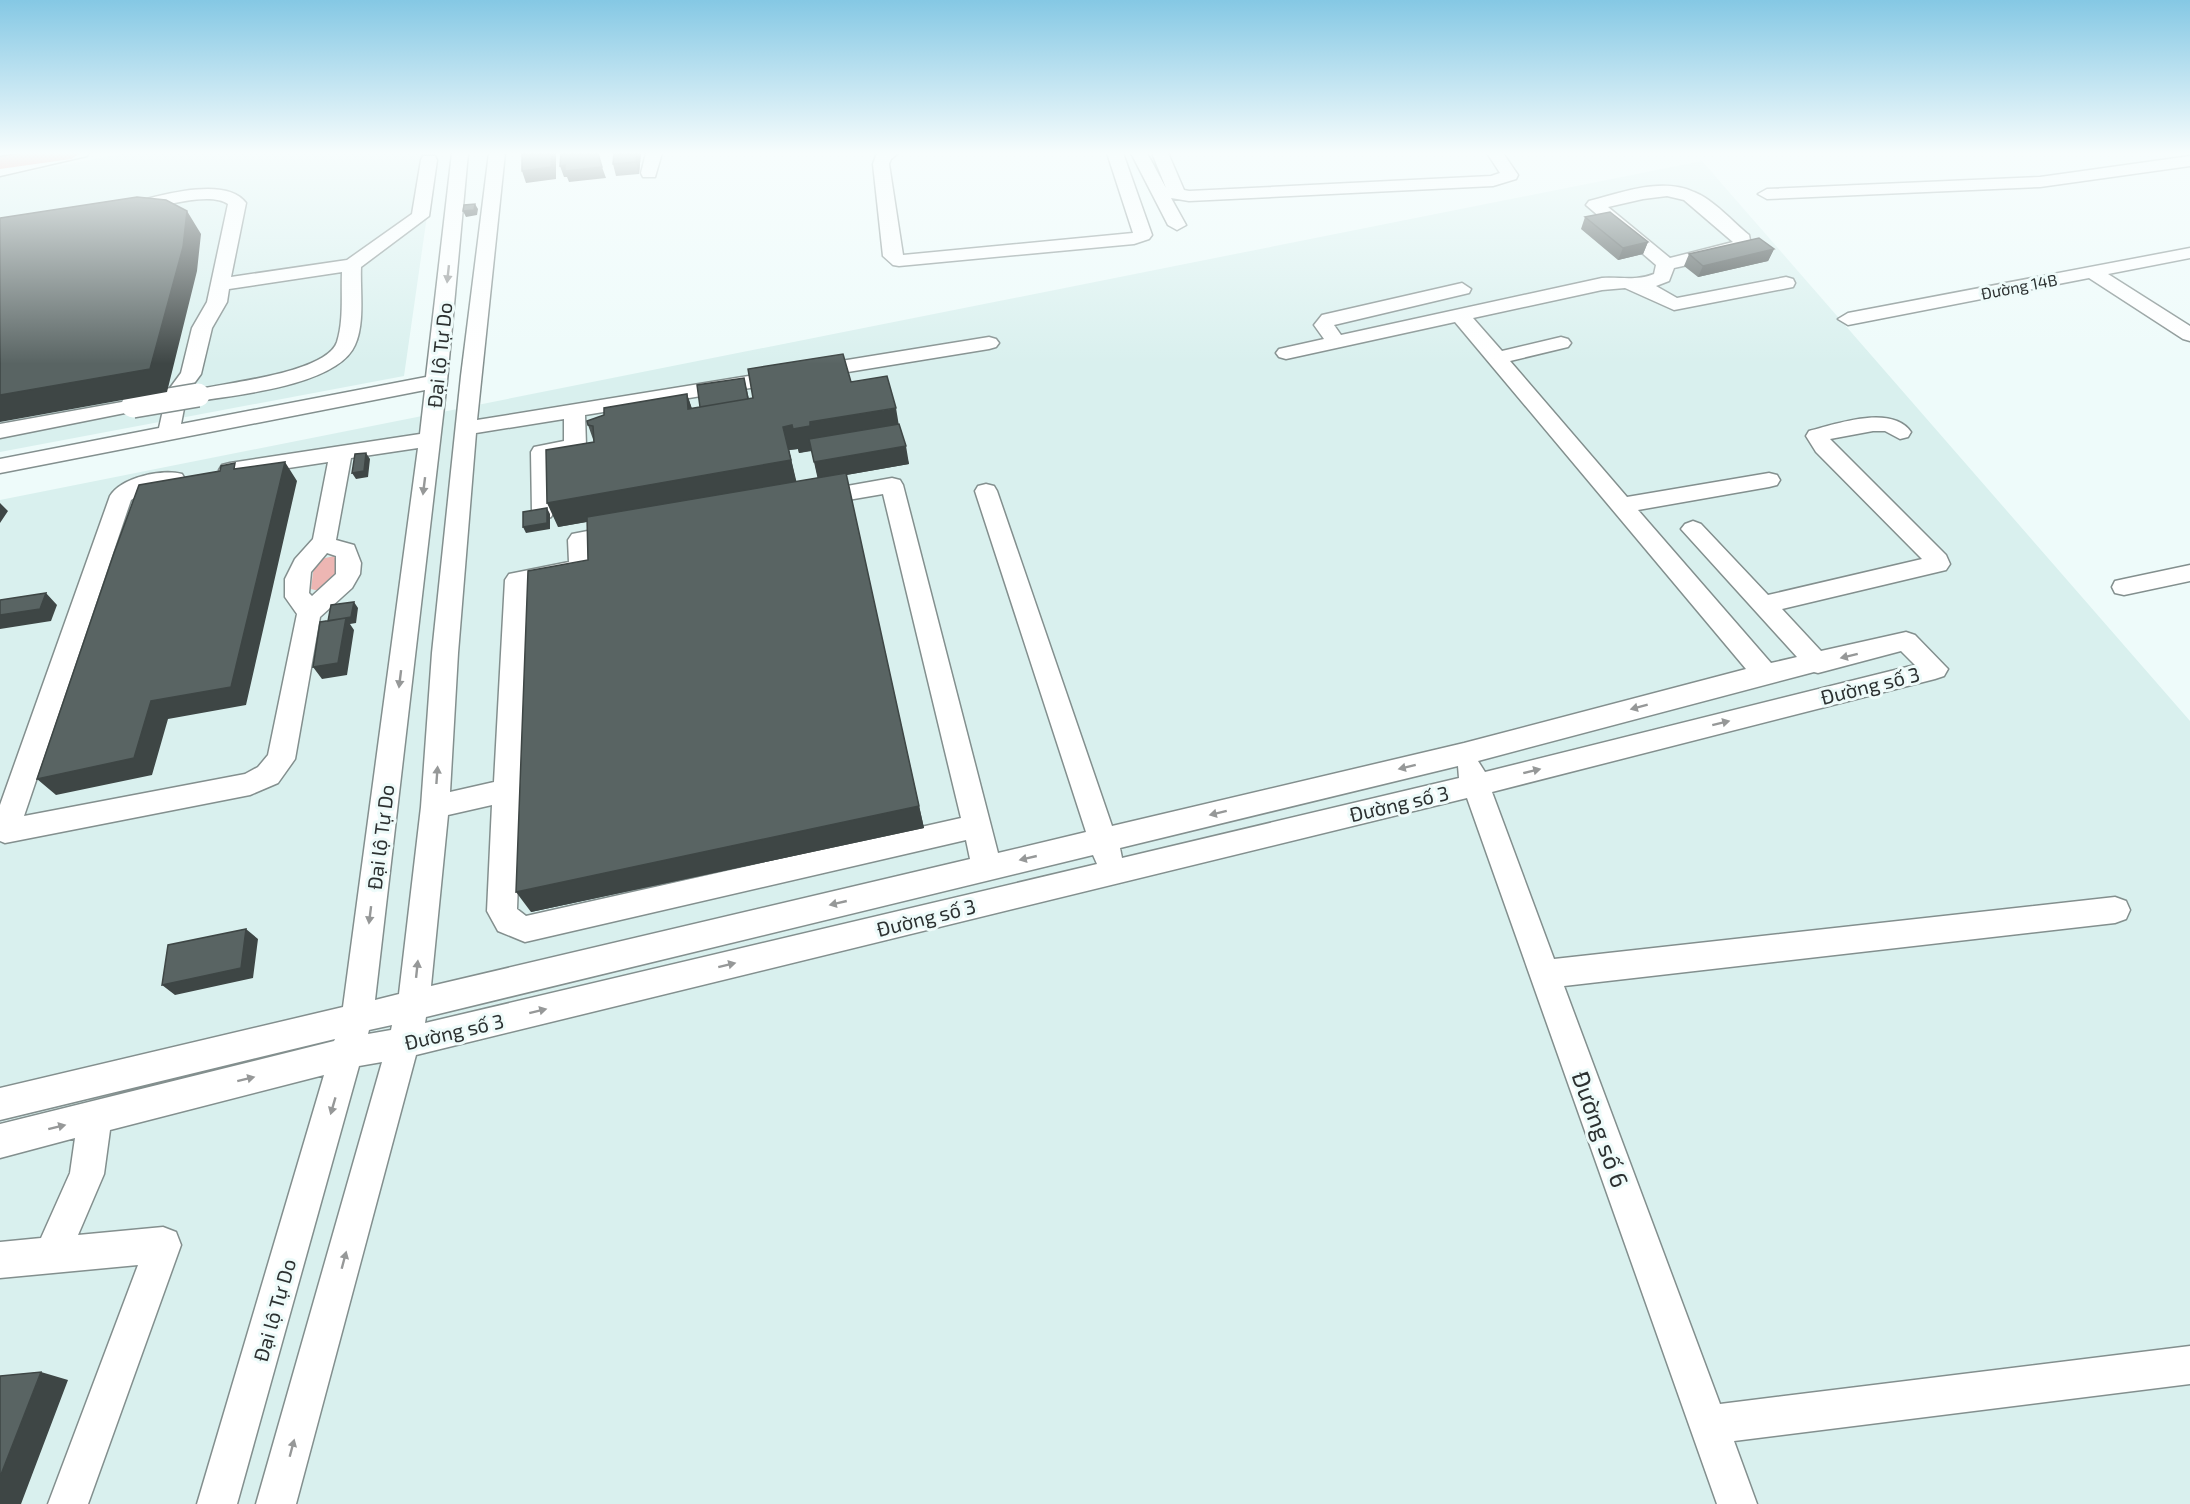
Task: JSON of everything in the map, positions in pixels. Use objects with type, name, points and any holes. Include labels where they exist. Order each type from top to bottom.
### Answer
[{"type":"street","points":[[168,434],[177,392],[191,374],[202,328],[213,311],[234,223]]},
{"type":"street","points":[[286,262],[323,256],[397,223]]},
{"type":"street","points":[[222,278],[352,265],[410,223]]},
{"type":"street","name":"Đại lộ Tự Do","points":[[217,1504],[349,1053],[357,1018],[437,381],[453,223]]},
{"type":"street","name":"Đại lộ Tự Do","points":[[276,1504],[414,1004],[435,807],[445,653],[466,428],[489,223]]},
{"type":"street","points":[[888,223],[892,256],[899,261],[1134,239],[1143,234],[1139,223]]},
{"type":"street","points":[[1618,223],[1666,264]]},
{"type":"street","points":[[1666,264],[1735,249],[1742,245],[1743,239],[1724,223]]},
{"type":"street","name":"Đường 14B","points":[[1848,319],[2190,254]]},
{"type":"street","points":[[1639,286],[1662,277],[1666,264]]},
{"type":"street","points":[[0,431],[301,374],[330,361],[345,347],[352,265]]},
{"type":"street","points":[[222,278],[244,269]]},
{"type":"street","points":[[2092,272],[2190,335]]},
{"type":"street","points":[[1286,353],[1602,284],[1626,282],[1674,304],[1786,283]]},
{"type":"street","points":[[1336,342],[1324,325],[1329,319],[1462,289]]},
{"type":"street","points":[[1460,315],[1765,674]]},
{"type":"street","points":[[466,428],[989,343]]},
{"type":"street","points":[[1498,358],[1562,343]]},
{"type":"street","points":[[0,466],[437,381]]},
{"type":"street","points":[[543,512],[543,452],[575,446],[574,411]]},
{"type":"street","points":[[1762,606],[1938,564],[1938,561],[1824,447],[1817,436],[1880,423],[1894,426],[1900,432]]},
{"type":"street","points":[[341,453],[324,540],[303,563],[296,588],[297,597],[308,606],[309,613],[281,759],[268,775],[250,784],[4,831],[123,493],[138,485],[341,453],[430,439]]},
{"type":"street","points":[[1622,505],[1698,494],[1769,480]]},
{"type":"street","points":[[788,503],[892,484],[987,868]]},
{"type":"street","points":[[986,490],[1101,841],[1115,871]]},
{"type":"street","points":[[652,527],[580,540],[581,568],[517,580],[502,911],[509,922],[525,929],[977,826]]},
{"type":"street","points":[[1694,529],[1762,606],[1818,664]]},
{"type":"street","points":[[309,613],[338,589],[347,572],[349,559],[346,551],[327,545],[324,540]]},
{"type":"street","points":[[2124,587],[2190,573]]},
{"type":"street","name":"Đường số 3","points":[[0,1104],[1464,754],[1765,674],[1818,664],[1906,641],[1935,669],[1476,785],[403,1043],[349,1053],[0,1141]]},
{"type":"street","name":"Đường số 6","points":[[1464,754],[1737,1504]]},
{"type":"street","points":[[435,807],[507,790]]},
{"type":"street","points":[[1544,974],[2115,910]]},
{"type":"street","points":[[51,1256],[87,1174],[95,1118]]},
{"type":"street","points":[[0,1260],[163,1245],[68,1504]]},
{"type":"street","points":[[1709,1425],[2190,1365]]},
{"type":"shaded area","points":[[0,223],[426,223],[404,376],[0,452]]},
{"type":"shaded area","points":[[1390,223],[1756,223],[2190,721],[2190,1504],[0,1504],[0,500]]},
{"type":"shaded area","points":[[334,556],[338,561],[336,575],[319,591],[311,589],[314,565],[321,559]]},
{"type":"building","points":[[0,223],[186,223],[183,247],[150,369],[0,395]]},
{"type":"building","points":[[1593,223],[1624,223],[1648,242],[1623,248]]},
{"type":"building","points":[[1759,238],[1774,249],[1703,266],[1689,254]]},
{"type":"building","points":[[843,354],[851,382],[887,376],[896,408],[810,422],[810,426],[793,429],[792,425],[783,427],[791,460],[547,503],[546,450],[594,442],[593,426],[588,425],[587,421],[604,415],[604,408],[687,394],[688,409],[753,398],[748,369]]},
{"type":"building","points":[[744,378],[748,399],[700,407],[697,385]]},
{"type":"building","points":[[899,424],[906,446],[814,462],[809,439]]},
{"type":"building","points":[[366,453],[364,471],[352,473],[355,454]]},
{"type":"building","points":[[285,462],[231,687],[151,701],[134,758],[37,779],[139,485],[220,471],[221,466],[235,463],[234,469]]},
{"type":"building","points":[[846,473],[919,806],[516,892],[528,571],[588,560],[587,517]]},
{"type":"building","points":[[547,508],[547,523],[523,527],[523,512]]},
{"type":"building","points":[[46,593],[40,609],[0,615],[0,600]]},
{"type":"building","points":[[354,602],[351,617],[328,621],[331,605]]},
{"type":"building","points":[[346,618],[338,663],[313,667],[320,622]]},
{"type":"building","points":[[246,929],[241,968],[162,985],[168,945]]},
{"type":"building","points":[[41,1372],[0,1477],[0,1376]]}]
